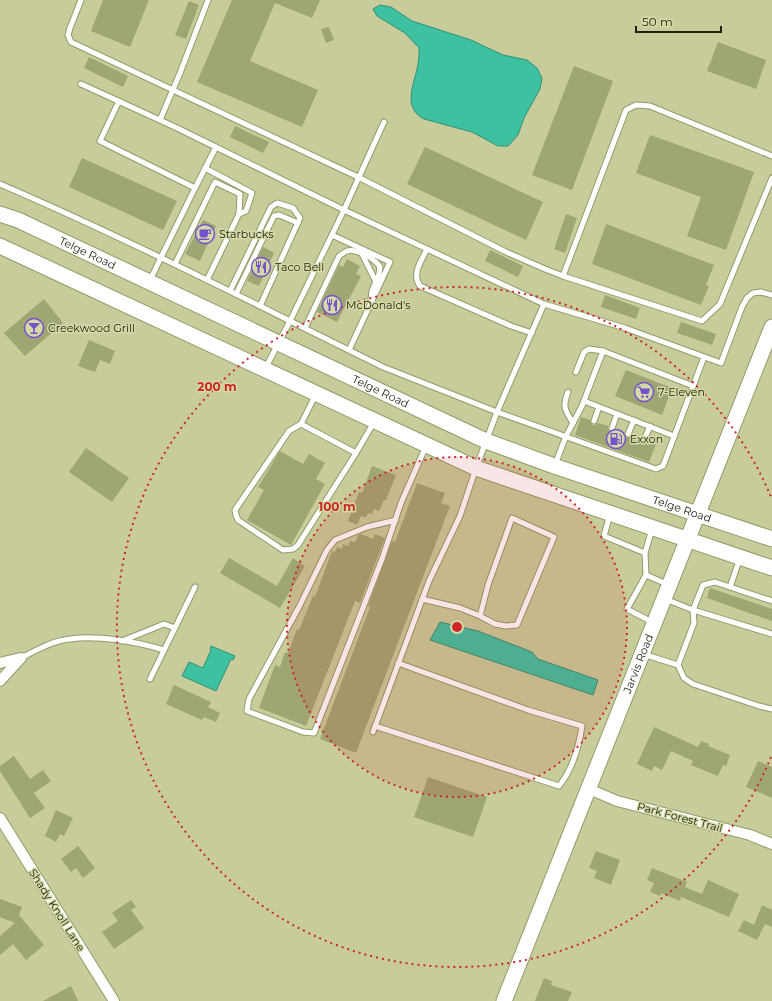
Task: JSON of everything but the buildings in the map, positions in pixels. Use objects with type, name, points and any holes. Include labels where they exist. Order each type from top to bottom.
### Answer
[{"type":"main road","name":"Telge Road","points":[[0,214],[18,220],[486,441],[554,466],[772,539]]},
{"type":"main road","points":[[0,246],[476,468],[772,568]]},
{"type":"main road","name":"Jarvis Road","points":[[504,1001],[772,327]]},
{"type":"street","points":[[0,663],[21,658]]},
{"type":"street","points":[[0,682],[21,658]]},
{"type":"street","name":"Park Forest Trail","points":[[589,789],[617,801],[750,835],[772,844]]},
{"type":"street","name":"Shady Knoll Lane","points":[[0,818],[114,1001]]},
{"type":"lane","points":[[81,0],[68,35],[71,42],[358,177],[506,252],[544,269],[702,321],[720,304],[772,178]]},
{"type":"lane","points":[[160,120],[208,0]]},
{"type":"lane","points":[[81,84],[160,120],[344,210],[544,304],[624,328],[721,363],[742,307],[747,298],[753,293],[761,292],[772,295]]},
{"type":"lane","points":[[119,101],[100,141],[195,188]]},
{"type":"lane","points":[[564,276],[626,110],[636,105],[650,106],[772,156]]},
{"type":"lane","points":[[265,370],[344,210],[384,122]]},
{"type":"lane","points":[[149,282],[216,147]]},
{"type":"lane","points":[[205,168],[252,193],[246,211],[239,214]]},
{"type":"lane","points":[[175,264],[215,182],[240,194],[239,214],[207,280]]},
{"type":"lane","points":[[0,184],[175,264],[383,367],[498,412],[566,436],[586,441],[637,460],[656,469],[663,466],[704,357]]},
{"type":"lane","points":[[230,291],[272,207],[277,203],[293,208],[299,221],[260,306]]},
{"type":"lane","points":[[236,294],[274,216],[279,214],[299,221]]},
{"type":"lane","points":[[332,235],[390,262],[349,350]]},
{"type":"lane","points":[[427,249],[415,274],[416,281],[420,286],[512,326],[532,333]]},
{"type":"lane","points":[[305,328],[339,256],[345,251],[352,250],[376,260],[380,267],[379,274],[372,291],[370,307]]},
{"type":"lane","points":[[362,254],[376,282]]},
{"type":"lane","points":[[373,732],[422,599],[460,516],[486,441],[544,304]]},
{"type":"lane","points":[[576,372],[584,352],[589,349],[603,350],[693,386]]},
{"type":"lane","points":[[554,466],[566,436],[584,401],[603,350]]},
{"type":"lane","points":[[568,392],[564,410],[573,423]]},
{"type":"lane","points":[[316,394],[300,424],[289,431],[235,510],[238,520],[284,550],[293,549],[298,545],[356,453],[374,421]]},
{"type":"lane","points":[[584,401],[674,436]]},
{"type":"lane","points":[[594,421],[599,407]]},
{"type":"lane","points":[[612,428],[617,414]]},
{"type":"lane","points":[[628,434],[634,420]]},
{"type":"lane","points":[[300,424],[356,453]]},
{"type":"lane","points":[[644,440],[650,426]]},
{"type":"lane","points":[[396,520],[367,527],[335,540],[327,550],[299,607],[249,699],[247,711],[303,732],[314,733],[379,566],[396,520],[406,492],[426,445]]},
{"type":"lane","points":[[610,513],[604,536],[646,553]]},
{"type":"lane","points":[[422,599],[460,608],[495,624],[506,626],[517,625],[554,537],[512,518],[488,584],[480,616]]},
{"type":"lane","points":[[653,528],[646,553],[646,575],[627,608],[655,623]]},
{"type":"lane","points":[[730,587],[740,557]]},
{"type":"lane","points":[[646,575],[670,585]]},
{"type":"lane","points":[[772,601],[715,582],[703,585],[693,610],[694,623],[678,665],[684,678],[693,684],[772,709]]},
{"type":"lane","points":[[150,680],[195,587]]},
{"type":"lane","points":[[664,599],[693,610],[772,634]]},
{"type":"lane","points":[[121,642],[164,624],[175,628]]},
{"type":"lane","points":[[21,658],[48,644],[69,639],[96,638],[148,645],[164,650]]},
{"type":"lane","points":[[643,654],[678,665]]},
{"type":"lane","points":[[375,726],[558,786],[563,781],[579,745],[582,726],[528,710],[398,663]]},
{"type":"water","points":[[380,5],[391,7],[412,21],[471,40],[503,55],[527,60],[537,68],[542,78],[540,89],[524,118],[518,135],[508,146],[498,146],[472,132],[424,119],[417,114],[413,108],[411,94],[418,62],[419,48],[405,33],[377,16],[373,9]]},
{"type":"water","points":[[440,622],[478,631],[532,652],[538,659],[598,680],[593,695],[430,640]]},
{"type":"water","points":[[211,646],[235,656],[233,660],[231,659],[216,691],[182,676],[189,662],[203,668],[211,650]]},
{"type":"place","name":"Starbucks","points":[[205,234]]},
{"type":"place","name":"Taco Bell","points":[[261,267]]},
{"type":"place","name":"McDonald's","points":[[332,305]]},
{"type":"place","name":"Creekwood Grill","points":[[34,328]]},
{"type":"place","name":"7-Eleven","points":[[644,392]]},
{"type":"place","name":"Exxon","points":[[616,439]]}]
